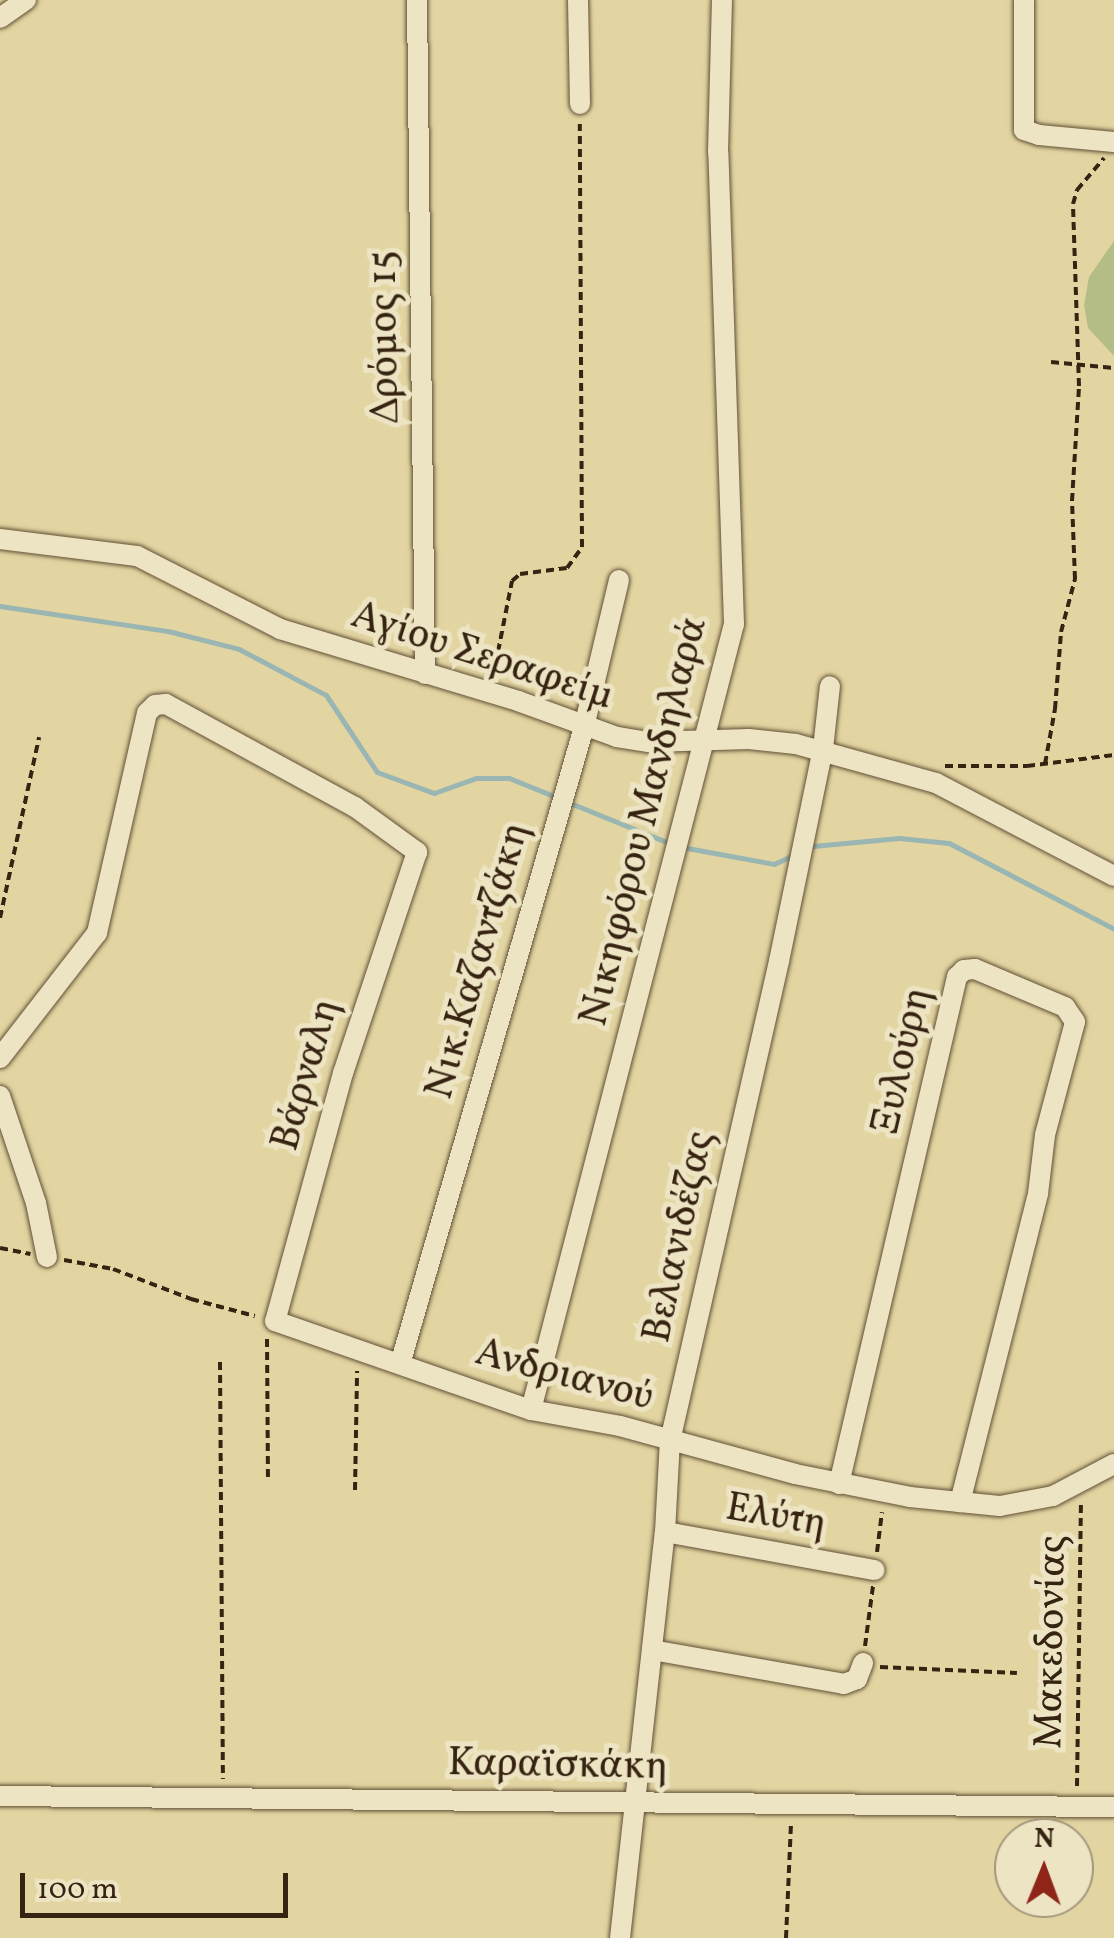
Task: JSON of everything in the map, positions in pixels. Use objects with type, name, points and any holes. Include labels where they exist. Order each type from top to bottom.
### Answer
[{"type":"street","points":[[0,18],[26,0]]},
{"type":"street","name":"Δρόμος 15","points":[[416,0],[425,674]]},
{"type":"street","points":[[578,0],[580,104]]},
{"type":"street","name":"Νικηφόρου Μανδηλαρά","points":[[531,1410],[734,624],[718,152],[722,0]]},
{"type":"street","points":[[1024,0],[1021,126],[1039,136],[1112,142]]},
{"type":"street","name":"Αγίου Σεραφείμ","points":[[0,539],[136,556],[280,629],[490,692],[584,728],[649,742],[703,744],[750,738],[824,749],[936,783],[1114,876]]},
{"type":"street","name":"Νικ.Καζαντζάκη","points":[[401,1361],[584,728],[620,580]]},
{"type":"street","name":"Βελανιδέζας","points":[[620,1938],[665,1532],[670,1440],[824,749],[830,686]]},
{"type":"street","name":"Βάρναλη","points":[[0,1058],[97,933],[134,764],[147,713],[154,704],[166,704],[355,808],[417,852],[342,1073],[275,1321]]},
{"type":"street","name":"Ξυλούρη","points":[[839,1484],[957,978],[964,970],[976,968],[1065,1007],[1074,1022],[1046,1135],[1038,1194],[960,1502]]},
{"type":"street","points":[[0,1096],[36,1204],[47,1258]]},
{"type":"street","name":"Ανδριανού","points":[[275,1321],[401,1361],[474,1392],[531,1410],[885,1492],[1000,1506],[1053,1496],[1114,1464]]},
{"type":"street","name":"Ελύτη","points":[[665,1532],[875,1570]]},
{"type":"street","points":[[652,1650],[844,1684],[857,1679],[862,1663]]},
{"type":"street","name":"Καραϊσκάκη","points":[[0,1796],[1114,1807]]},
{"type":"path","points":[[490,692],[512,581],[520,574],[567,568],[582,547],[580,104]]},
{"type":"path","points":[[1045,764],[1056,709],[1061,632],[1075,579],[1072,520],[1078,364],[1073,204],[1077,190],[1096,170],[1112,142]]},
{"type":"path","points":[[1051,362],[1114,368]]},
{"type":"path","points":[[0,918],[38,737]]},
{"type":"path","points":[[939,766],[1045,764],[1114,754]]},
{"type":"path","points":[[0,1248],[113,1269],[191,1299],[275,1321],[266,1342],[268,1477]]},
{"type":"path","points":[[355,1490],[357,1346]]},
{"type":"path","points":[[220,1362],[223,1799]]},
{"type":"path","name":"Μακεδονίας","points":[[1077,1806],[1082,1479]]},
{"type":"path","points":[[885,1492],[862,1663],[884,1668],[1017,1673]]},
{"type":"path","points":[[786,1938],[792,1801]]},
{"type":"green space","points":[[1114,241],[1114,356],[1088,328],[1084,305],[1089,277]]},
{"type":"waterway","points":[[0,606],[168,631],[239,649],[326,695],[377,772],[434,793],[476,778],[509,778],[556,797]]},
{"type":"waterway","points":[[570,803],[669,843]]},
{"type":"waterway","points":[[813,846],[899,838],[949,843],[1114,929]]},
{"type":"waterway","points":[[687,848],[774,864],[795,854]]}]
